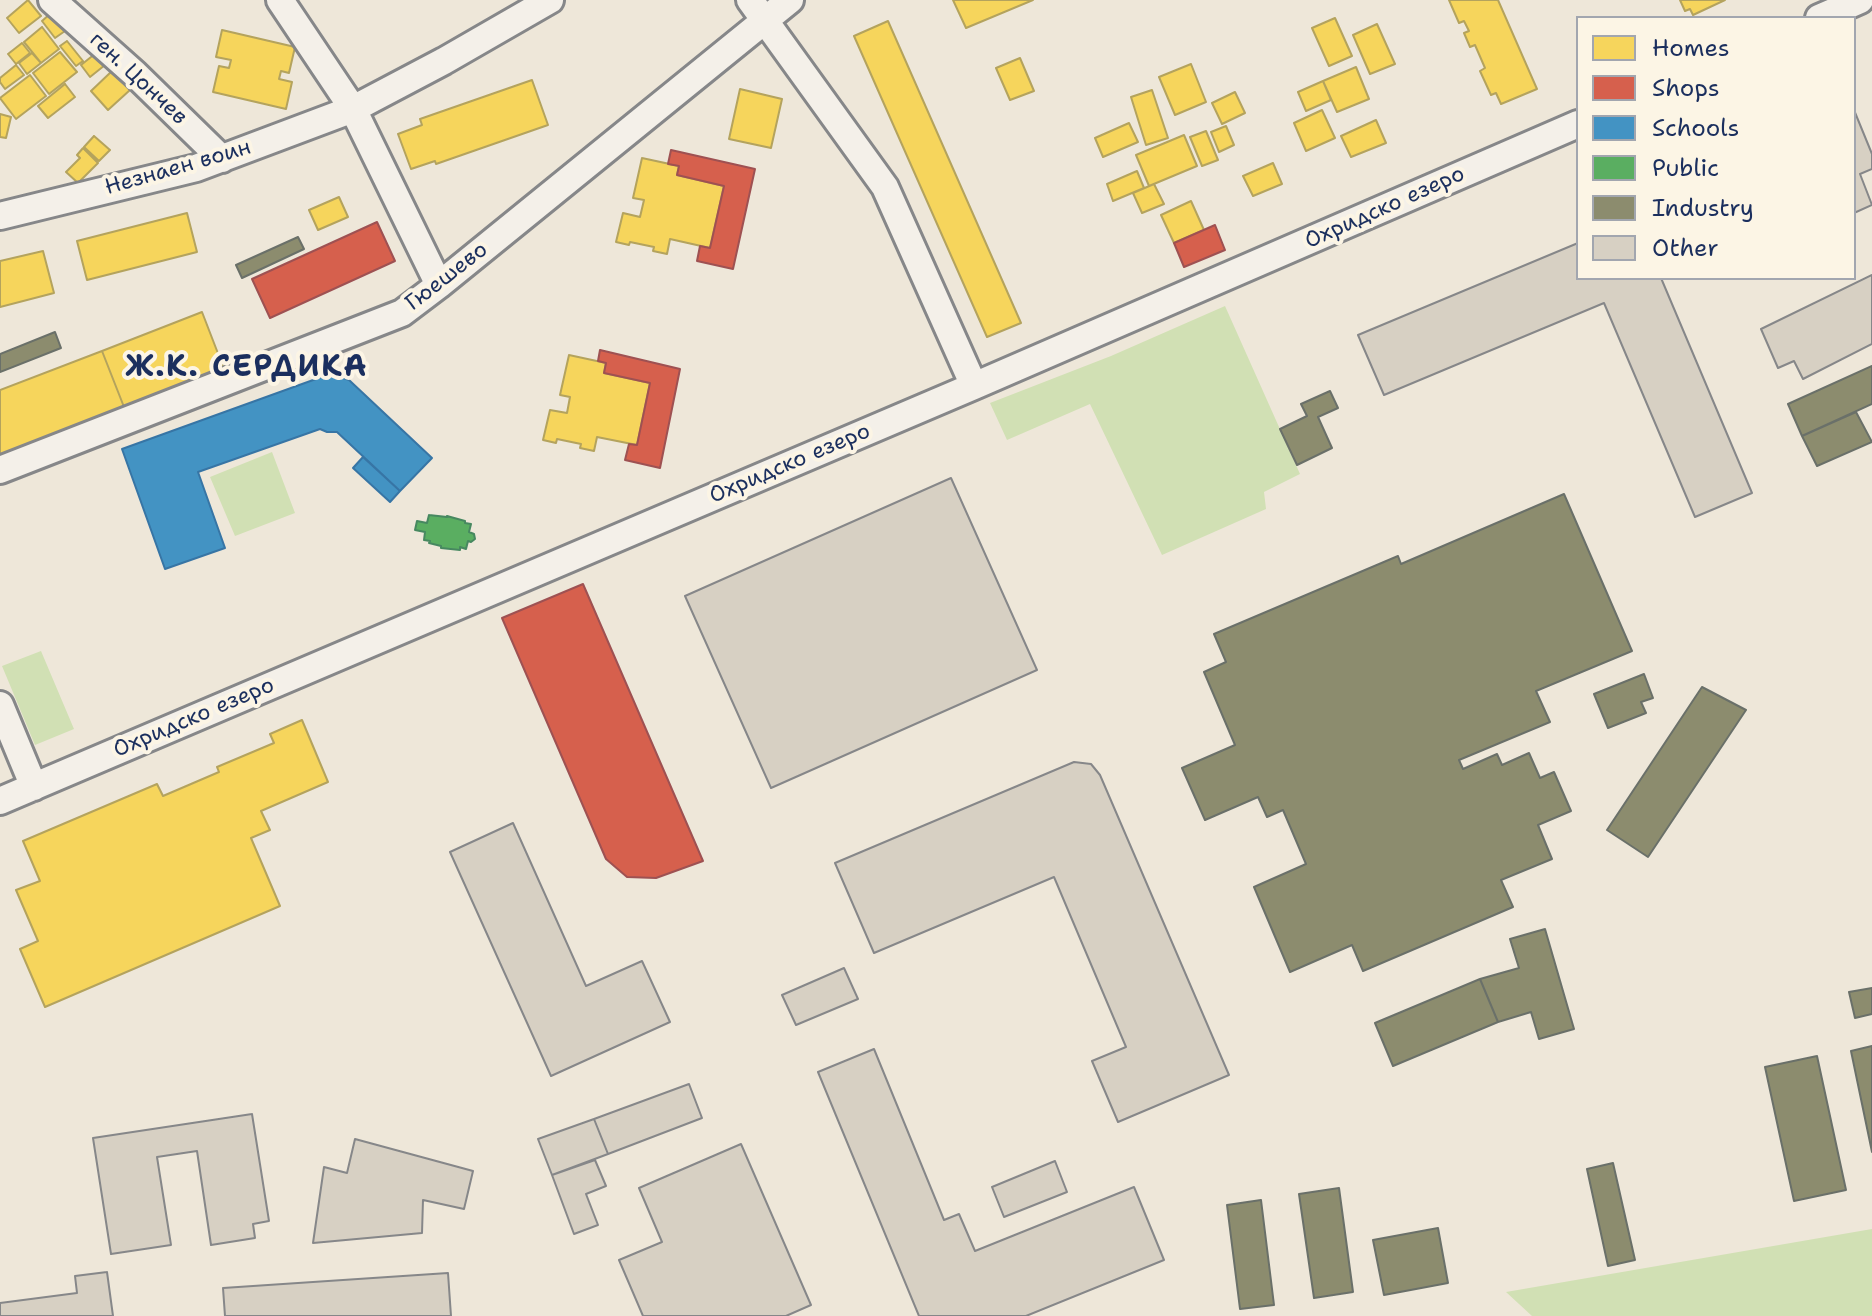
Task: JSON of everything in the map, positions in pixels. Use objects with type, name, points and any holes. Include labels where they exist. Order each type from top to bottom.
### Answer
[{"type":"street","name":"ген. Цончев","points":[[52,0],[135,74],[222,159]]},
{"type":"street","points":[[280,0],[353,109],[439,285]]},
{"type":"street","name":"Незнаен воин","points":[[0,216],[196,168],[353,109],[550,0]]},
{"type":"street","name":"Гюешево","points":[[0,470],[402,313],[439,285],[757,10],[790,0]]},
{"type":"street","points":[[1824,16],[1860,0]]},
{"type":"street","points":[[757,10],[885,187],[974,386]]},
{"type":"street","name":"Охридско езеро","points":[[0,801],[974,386],[1576,125]]},
{"type":"street","points":[[0,705],[34,787]]},
{"type":"green space","points":[[1225,306],[1300,474],[1264,492],[1266,509],[1162,555],[1090,404],[1007,440],[990,403],[1111,356]]},
{"type":"green space","points":[[272,452],[295,513],[235,536],[210,477]]},
{"type":"green space","points":[[41,651],[74,729],[35,745],[2,666]]},
{"type":"green space","points":[[1872,1229],[1872,1316],[1532,1316],[1506,1292]]},
{"type":"building: Homes","points":[[28,0],[41,16],[19,33],[7,18]]},
{"type":"building: Homes","points":[[953,0],[1033,0],[966,28]]},
{"type":"building: Homes","points":[[1449,0],[1498,0],[1537,89],[1501,104],[1496,93],[1491,95],[1480,71],[1485,68],[1475,45],[1470,47],[1464,33],[1469,31],[1464,21],[1459,23]]},
{"type":"building: Homes","points":[[1680,0],[1725,0],[1693,15],[1690,9],[1685,11]]},
{"type":"building: Homes","points":[[51,13],[65,31],[55,38],[42,21]]},
{"type":"building: Homes","points":[[1335,18],[1352,56],[1329,66],[1312,28]]},
{"type":"building: Homes","points":[[888,21],[1021,323],[987,337],[854,36]]},
{"type":"building: Homes","points":[[1377,24],[1395,64],[1370,74],[1353,35]]},
{"type":"building: Homes","points":[[42,27],[59,49],[41,63],[24,42]]},
{"type":"building: Homes","points":[[222,30],[295,47],[289,73],[281,71],[279,79],[292,82],[286,109],[213,92],[219,66],[229,68],[231,60],[216,57]]},
{"type":"building: Homes","points":[[67,41],[83,61],[76,66],[60,46]]},
{"type":"building: Homes","points":[[22,43],[30,53],[16,64],[8,54]]},
{"type":"building: Homes","points":[[60,52],[77,72],[49,94],[33,73]]},
{"type":"building: Homes","points":[[32,53],[41,63],[27,74],[19,63]]},
{"type":"building: Homes","points":[[96,53],[105,65],[90,77],[81,65]]},
{"type":"building: Homes","points":[[1020,58],[1034,91],[1010,100],[996,68]]},
{"type":"building: Homes","points":[[1191,64],[1206,102],[1175,115],[1159,77]]},
{"type":"building: Homes","points":[[16,65],[24,75],[5,89],[0,78]]},
{"type":"building: Homes","points":[[1356,67],[1369,99],[1337,112],[1323,81]]},
{"type":"building: Homes","points":[[112,71],[130,90],[108,110],[91,91]]},
{"type":"building: Homes","points":[[30,75],[46,96],[16,119],[0,98]]},
{"type":"building: Homes","points":[[532,80],[548,125],[436,164],[435,161],[411,169],[398,134],[422,125],[420,119]]},
{"type":"building: Homes","points":[[1323,81],[1331,100],[1306,111],[1298,92]]},
{"type":"building: Homes","points":[[65,84],[75,97],[48,118],[38,106]]},
{"type":"building: Homes","points":[[740,89],[782,99],[771,148],[729,139]]},
{"type":"building: Homes","points":[[1152,90],[1168,138],[1146,145],[1131,97]]},
{"type":"building: Homes","points":[[1235,92],[1245,113],[1222,124],[1212,103]]},
{"type":"building: Homes","points":[[1322,110],[1335,138],[1306,151],[1294,123]]},
{"type":"building: Homes","points":[[0,114],[11,117],[6,138],[0,137]]},
{"type":"building: Homes","points":[[1376,120],[1386,143],[1351,157],[1341,136]]},
{"type":"building: Homes","points":[[1129,123],[1138,142],[1103,157],[1095,138]]},
{"type":"building: Homes","points":[[1226,126],[1234,145],[1219,152],[1211,132]]},
{"type":"building: Homes","points":[[1206,131],[1218,160],[1202,166],[1190,137]]},
{"type":"building: Homes","points":[[1184,135],[1197,166],[1149,186],[1136,155]]},
{"type":"building: Homes","points":[[94,136],[110,150],[99,161],[84,147]]},
{"type":"building: Homes","points":[[83,148],[98,163],[78,183],[66,172],[80,158],[77,155]]},
{"type":"building: Homes","points":[[642,158],[679,166],[677,175],[724,186],[710,248],[670,239],[667,254],[653,251],[654,247],[616,242],[623,213],[640,217],[644,200],[633,198]]},
{"type":"building: Homes","points":[[1273,163],[1282,184],[1253,196],[1243,176]]},
{"type":"building: Homes","points":[[1137,171],[1144,188],[1113,201],[1107,184]]},
{"type":"building: Homes","points":[[1154,184],[1164,204],[1142,213],[1133,193]]},
{"type":"building: Homes","points":[[339,197],[348,217],[318,230],[309,210]]},
{"type":"building: Homes","points":[[1191,201],[1204,230],[1174,243],[1161,215]]},
{"type":"building: Homes","points":[[187,213],[197,252],[87,280],[77,241]]},
{"type":"building: Homes","points":[[43,251],[54,293],[0,307],[0,261]]},
{"type":"building: Homes","points":[[202,312],[224,369],[124,407],[102,351]]},
{"type":"building: Homes","points":[[102,351],[124,407],[0,455],[0,390]]},
{"type":"building: Homes","points":[[569,355],[606,363],[604,373],[650,383],[637,445],[597,437],[594,451],[580,448],[581,444],[557,439],[556,443],[543,440],[550,410],[567,413],[570,397],[560,395]]},
{"type":"building: Homes","points":[[302,720],[328,782],[261,811],[270,830],[251,838],[280,906],[45,1007],[20,949],[38,941],[16,890],[40,881],[23,841],[157,784],[163,796],[219,772],[217,767],[274,743],[270,734]]},
{"type":"building: Shops","points":[[671,150],[755,169],[733,269],[697,261],[700,246],[710,248],[724,186],[677,175],[679,166],[668,164]]},
{"type":"building: Shops","points":[[377,222],[395,261],[270,318],[252,279]]},
{"type":"building: Shops","points":[[1215,225],[1225,250],[1184,267],[1174,243]]},
{"type":"building: Shops","points":[[600,350],[680,369],[660,468],[625,460],[629,444],[637,445],[650,383],[604,373],[606,363],[598,361]]},
{"type":"building: Shops","points":[[583,584],[703,861],[656,878],[627,877],[606,859],[502,618]]},
{"type":"building: Schools","points":[[327,375],[349,380],[432,458],[400,491],[337,432],[320,429],[198,472],[225,548],[165,569],[122,449]]},
{"type":"building: Schools","points":[[363,457],[400,491],[390,502],[353,468]]},
{"type":"building: Public","points":[[429,515],[447,516],[471,524],[469,532],[474,534],[475,539],[468,541],[466,549],[460,547],[460,550],[429,543],[424,540],[425,532],[415,530],[417,521],[427,523]]},
{"type":"building: Industry","points":[[298,237],[304,249],[242,278],[236,265]]},
{"type":"building: Industry","points":[[55,332],[61,348],[0,372],[0,354]]},
{"type":"building: Industry","points":[[1872,366],[1872,404],[1802,436],[1788,404]]},
{"type":"building: Industry","points":[[1330,391],[1338,408],[1318,417],[1332,448],[1297,465],[1280,429],[1307,416],[1301,404]]},
{"type":"building: Industry","points":[[1856,412],[1872,442],[1817,466],[1802,436]]},
{"type":"building: Industry","points":[[1564,494],[1632,651],[1536,691],[1550,722],[1459,760],[1463,769],[1497,754],[1502,765],[1529,753],[1540,778],[1554,772],[1571,811],[1538,825],[1552,859],[1501,880],[1513,907],[1363,971],[1352,945],[1290,972],[1254,887],[1306,864],[1283,810],[1267,817],[1258,797],[1205,820],[1182,768],[1235,745],[1204,672],[1226,662],[1214,634],[1398,556],[1401,564]]},
{"type":"building: Industry","points":[[1644,674],[1653,698],[1641,702],[1646,713],[1608,728],[1594,694]]},
{"type":"building: Industry","points":[[1702,687],[1746,710],[1648,857],[1607,830]]},
{"type":"building: Industry","points":[[1545,929],[1574,1029],[1539,1039],[1531,1012],[1498,1022],[1480,979],[1519,968],[1510,939]]},
{"type":"building: Industry","points":[[1480,979],[1498,1022],[1393,1066],[1375,1023]]},
{"type":"building: Industry","points":[[1872,988],[1872,1014],[1855,1018],[1849,992]]},
{"type":"building: Industry","points":[[1872,1046],[1872,1152],[1851,1051]]},
{"type":"building: Industry","points":[[1817,1056],[1846,1190],[1794,1201],[1765,1067]]},
{"type":"building: Industry","points":[[1613,1163],[1635,1260],[1608,1266],[1587,1169]]},
{"type":"building: Industry","points":[[1339,1188],[1353,1292],[1314,1298],[1299,1194]]},
{"type":"building: Industry","points":[[1261,1200],[1274,1305],[1240,1309],[1227,1205]]},
{"type":"building: Industry","points":[[1438,1228],[1448,1283],[1384,1295],[1373,1240]]},
{"type":"building: Other","points":[[1856,115],[1872,154],[1872,169],[1860,174],[1872,205],[1856,212]]},
{"type":"building: Other","points":[[1576,244],[1576,280],[1662,280],[1752,493],[1695,517],[1604,303],[1384,395],[1358,335]]},
{"type":"building: Other","points":[[1872,275],[1872,344],[1803,379],[1794,361],[1778,368],[1761,329]]},
{"type":"building: Other","points":[[951,478],[1037,670],[771,788],[685,596]]},
{"type":"building: Other","points":[[1074,762],[1091,764],[1100,775],[1229,1075],[1118,1122],[1092,1061],[1126,1047],[1054,877],[874,953],[835,863]]},
{"type":"building: Other","points":[[513,823],[586,986],[642,961],[670,1022],[551,1076],[450,852]]},
{"type":"building: Other","points":[[844,968],[858,999],[796,1025],[782,995]]},
{"type":"building: Other","points":[[874,1049],[944,1220],[959,1214],[975,1251],[1134,1187],[1164,1260],[1026,1316],[919,1316],[818,1072]]},
{"type":"building: Other","points":[[689,1084],[702,1118],[608,1154],[594,1119]]},
{"type":"building: Other","points":[[252,1114],[269,1221],[253,1224],[255,1238],[211,1245],[197,1151],[157,1157],[171,1245],[111,1254],[93,1138]]},
{"type":"building: Other","points":[[594,1119],[608,1154],[552,1175],[538,1139]]},
{"type":"building: Other","points":[[355,1139],[473,1171],[464,1209],[423,1200],[422,1233],[313,1243],[324,1167],[347,1173]]},
{"type":"building: Other","points":[[741,1144],[811,1305],[786,1316],[643,1316],[619,1260],[662,1242],[639,1188]]},
{"type":"building: Other","points":[[595,1160],[606,1186],[586,1194],[598,1225],[574,1234],[552,1175]]},
{"type":"building: Other","points":[[1055,1161],[1067,1192],[1004,1217],[992,1187]]},
{"type":"building: Other","points":[[107,1272],[113,1316],[0,1316],[0,1303],[77,1293],[75,1276]]},
{"type":"building: Other","points":[[448,1273],[451,1316],[225,1316],[223,1288]]},
{"type":"district","name":"Ж.К. СЕРДИКА","points":[[247,368]]}]
